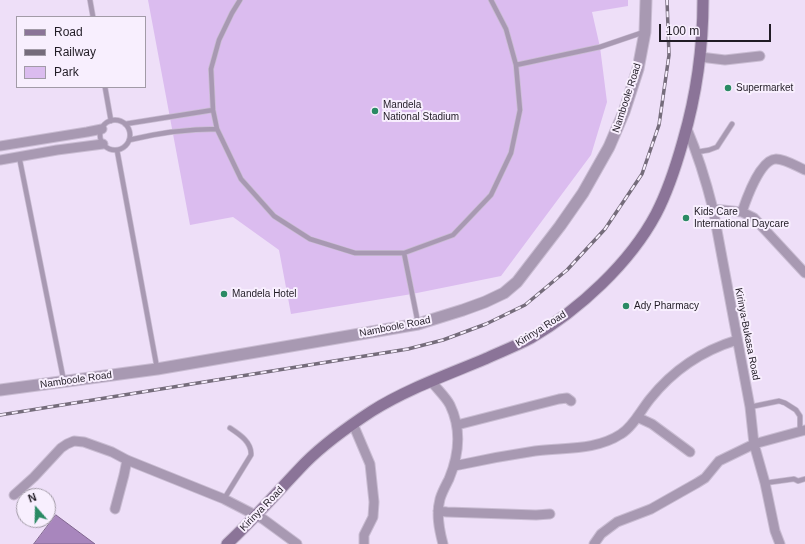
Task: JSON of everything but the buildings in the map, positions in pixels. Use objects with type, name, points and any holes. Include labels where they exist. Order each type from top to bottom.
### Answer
[{"type":"main road","name":"Kirinya Road","points":[[228,544],[257,516],[306,462],[353,424],[389,400],[507,350],[531,338],[571,310],[614,271],[638,242],[656,214],[679,158],[696,92],[703,26],[703,0]]},
{"type":"street","name":"Namboole Road","points":[[0,390],[158,370],[418,324],[480,304],[504,293],[517,282],[560,226],[583,192],[609,147],[624,112],[639,63],[645,32],[646,0]]},
{"type":"street","points":[[700,57],[725,60],[760,56]]},
{"type":"street","points":[[0,146],[87,132],[102,128]]},
{"type":"street","name":"Kirinya-Bukasa Road","points":[[687,129],[697,152],[713,209],[750,407],[754,444],[779,544]]},
{"type":"street","points":[[0,160],[57,150],[104,144]]},
{"type":"street","points":[[742,212],[752,185],[768,162],[774,159],[781,160],[805,170]]},
{"type":"street","points":[[713,209],[742,212],[754,218],[805,273]]},
{"type":"street","points":[[454,466],[506,455],[560,449],[575,449],[599,444],[621,435],[667,380],[679,369],[721,345],[737,340]]},
{"type":"street","points":[[431,381],[449,403],[457,425],[459,440],[454,466],[441,498],[438,511],[443,544]]},
{"type":"street","points":[[457,425],[559,399],[567,398],[571,401]]},
{"type":"street","points":[[636,418],[652,424],[690,452]]},
{"type":"street","points":[[353,424],[370,464],[374,502],[373,517],[364,535],[364,544]]},
{"type":"street","points":[[594,544],[601,534],[617,522],[651,509],[705,478],[720,461],[754,444],[803,430]]},
{"type":"street","points":[[14,495],[42,469],[61,448],[74,441],[84,442],[112,452],[127,460],[224,499],[242,510],[257,516],[297,544]]},
{"type":"street","points":[[115,509],[127,460]]},
{"type":"street","points":[[438,511],[536,515],[550,514]]},
{"type":"lane","points":[[90,0],[93,16]]},
{"type":"lane","points":[[240,0],[219,40],[211,69],[213,110],[217,129],[241,179],[274,216],[310,239],[355,253],[404,252],[453,235],[491,195],[511,153],[520,110],[516,65],[506,29],[491,0]]},
{"type":"lane","points":[[516,65],[600,47],[645,32]]},
{"type":"lane","points":[[105,88],[111,121]]},
{"type":"lane","points":[[125,124],[129,129],[129,140],[122,148],[112,150],[104,144],[101,136],[102,128],[111,121],[125,124],[213,110]]},
{"type":"lane","points":[[697,152],[716,147],[732,124]]},
{"type":"lane","points":[[129,140],[172,132],[217,129]]},
{"type":"lane","points":[[118,150],[158,370]]},
{"type":"lane","points":[[19,156],[64,382]]},
{"type":"lane","points":[[404,252],[418,324]]},
{"type":"lane","points":[[750,407],[779,401],[784,402],[796,410],[800,416],[803,430]]},
{"type":"lane","points":[[224,499],[251,454],[250,446],[242,436],[230,428]]},
{"type":"lane","points":[[764,483],[794,479],[798,481],[805,479]]},
{"type":"green space","points":[[148,0],[628,0],[628,6],[592,12],[600,47],[607,102],[591,155],[501,276],[412,294],[291,314],[279,250],[233,217],[190,225]]},
{"type":"shaded area","points":[[56,515],[95,544],[34,544],[46,528],[56,528]]},
{"type":"railway","points":[[0,415],[408,349],[443,340],[486,324],[525,305],[567,270],[605,229],[642,174],[659,125],[669,55],[667,0]]},
{"type":"place","name":"Supermarket","points":[[728,88]]},
{"type":"place","name":"Mandela National Stadium","points":[[375,111]]},
{"type":"place","name":"Kids Care International Daycare","points":[[686,218]]},
{"type":"place","name":"Mandela Hotel","points":[[224,294]]},
{"type":"place","name":"Ady Pharmacy","points":[[626,306]]}]
